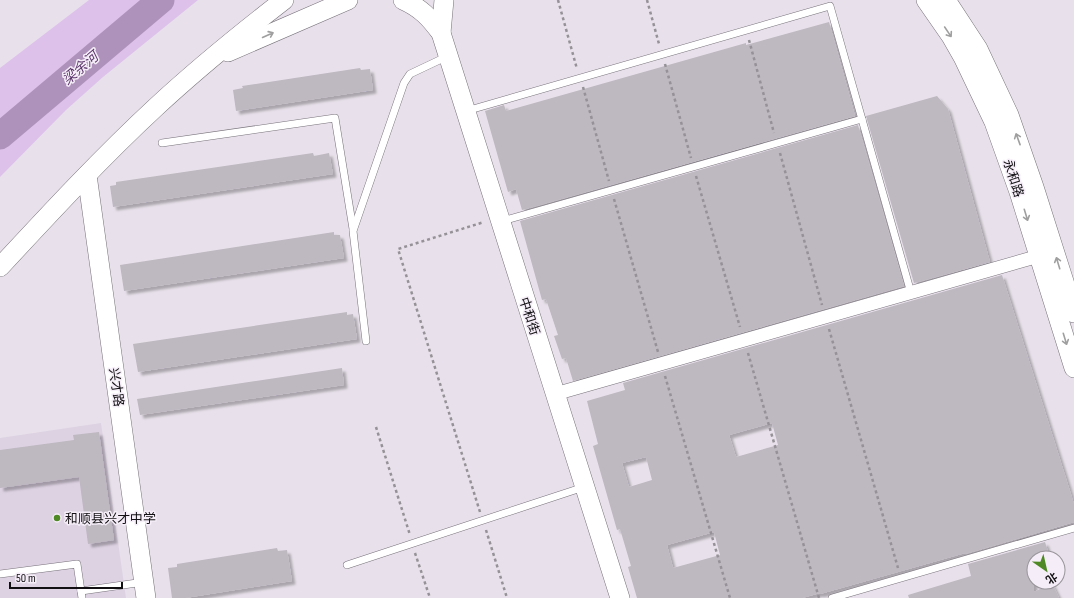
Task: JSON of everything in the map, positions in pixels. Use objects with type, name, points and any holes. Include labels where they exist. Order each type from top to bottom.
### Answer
[{"type":"street","points":[[0,267],[86,175],[156,107],[207,62],[284,0]]},
{"type":"street","points":[[207,62],[348,0]]},
{"type":"street","points":[[403,0],[428,16],[441,33]]},
{"type":"street","points":[[441,33],[444,0]]},
{"type":"street","name":"永和路","points":[[926,0],[963,57],[994,122],[1039,256],[1074,368]]},
{"type":"street","name":"永和路","points":[[946,0],[978,49],[1009,115],[1071,293],[1074,313]]},
{"type":"street","name":"中和街","points":[[441,33],[620,598]]},
{"type":"street","name":"兴才路","points":[[86,175],[145,590]]},
{"type":"street","points":[[555,394],[1039,256]]},
{"type":"lane","points":[[466,111],[830,6],[911,293]]},
{"type":"lane","points":[[354,231],[404,83],[410,74],[448,56]]},
{"type":"lane","points":[[162,143],[335,118],[354,231],[366,341]]},
{"type":"lane","points":[[500,219],[611,190],[862,119]]},
{"type":"lane","points":[[347,565],[585,487]]},
{"type":"lane","points":[[832,598],[1074,528]]},
{"type":"lane","points":[[0,574],[77,564],[81,594],[145,590]]},
{"type":"path","points":[[558,0],[611,190],[730,598]]},
{"type":"path","points":[[647,0],[819,598]]},
{"type":"path","points":[[746,30],[901,578]]},
{"type":"path","points":[[500,219],[398,250],[507,598]]},
{"type":"path","points":[[376,427],[430,598]]},
{"type":"shaded area","points":[[89,0],[198,0],[103,77],[66,110],[0,177],[0,68]]},
{"type":"shaded area","name":"和顺县兴才中学","points":[[101,423],[126,598],[0,598],[0,438]]},
{"type":"building","points":[[829,22],[855,116],[522,210],[516,189],[508,192],[485,111],[504,105],[506,111],[746,43],[746,45]]},
{"type":"building","points":[[360,68],[361,70],[370,69],[373,90],[236,111],[233,90],[243,88],[242,86]]},
{"type":"building","points":[[937,96],[948,109],[990,262],[914,283],[866,116]]},
{"type":"building","points":[[858,125],[904,286],[573,381],[566,358],[562,359],[554,336],[558,335],[546,299],[542,300],[520,221]]},
{"type":"building","points":[[313,153],[314,156],[329,153],[333,174],[113,207],[110,186],[116,185],[116,182]]},
{"type":"building","points":[[334,232],[334,235],[340,235],[344,258],[124,291],[120,265]]},
{"type":"building","points":[[1002,275],[1074,504],[1074,522],[965,554],[802,598],[637,598],[628,567],[631,566],[620,529],[617,530],[593,446],[598,444],[587,401],[625,390],[623,383]],"holes":[[[772,423],[778,445],[736,457],[729,435]],[[646,457],[652,480],[629,487],[622,463]],[[714,532],[720,555],[673,568],[667,545]]]},
{"type":"building","points":[[347,312],[347,315],[353,314],[357,339],[138,372],[133,344]]},
{"type":"building","points":[[342,368],[344,385],[140,415],[137,399]]},
{"type":"building","points":[[99,432],[114,540],[88,544],[79,477],[0,488],[0,450],[74,440],[73,435]]},
{"type":"building","points":[[1045,542],[1048,550],[1026,550],[1026,590],[1034,590],[1034,592],[1038,590],[1055,590],[1059,598],[909,598],[908,595],[971,576],[968,564]]},
{"type":"building","points":[[277,548],[278,551],[287,550],[292,581],[185,598],[172,598],[168,568],[177,567],[177,564]]},
{"type":"waterway","name":"梁余河","points":[[0,136],[161,0]]},
{"type":"place","name":"和顺县兴才中学","points":[[57,518]]}]
